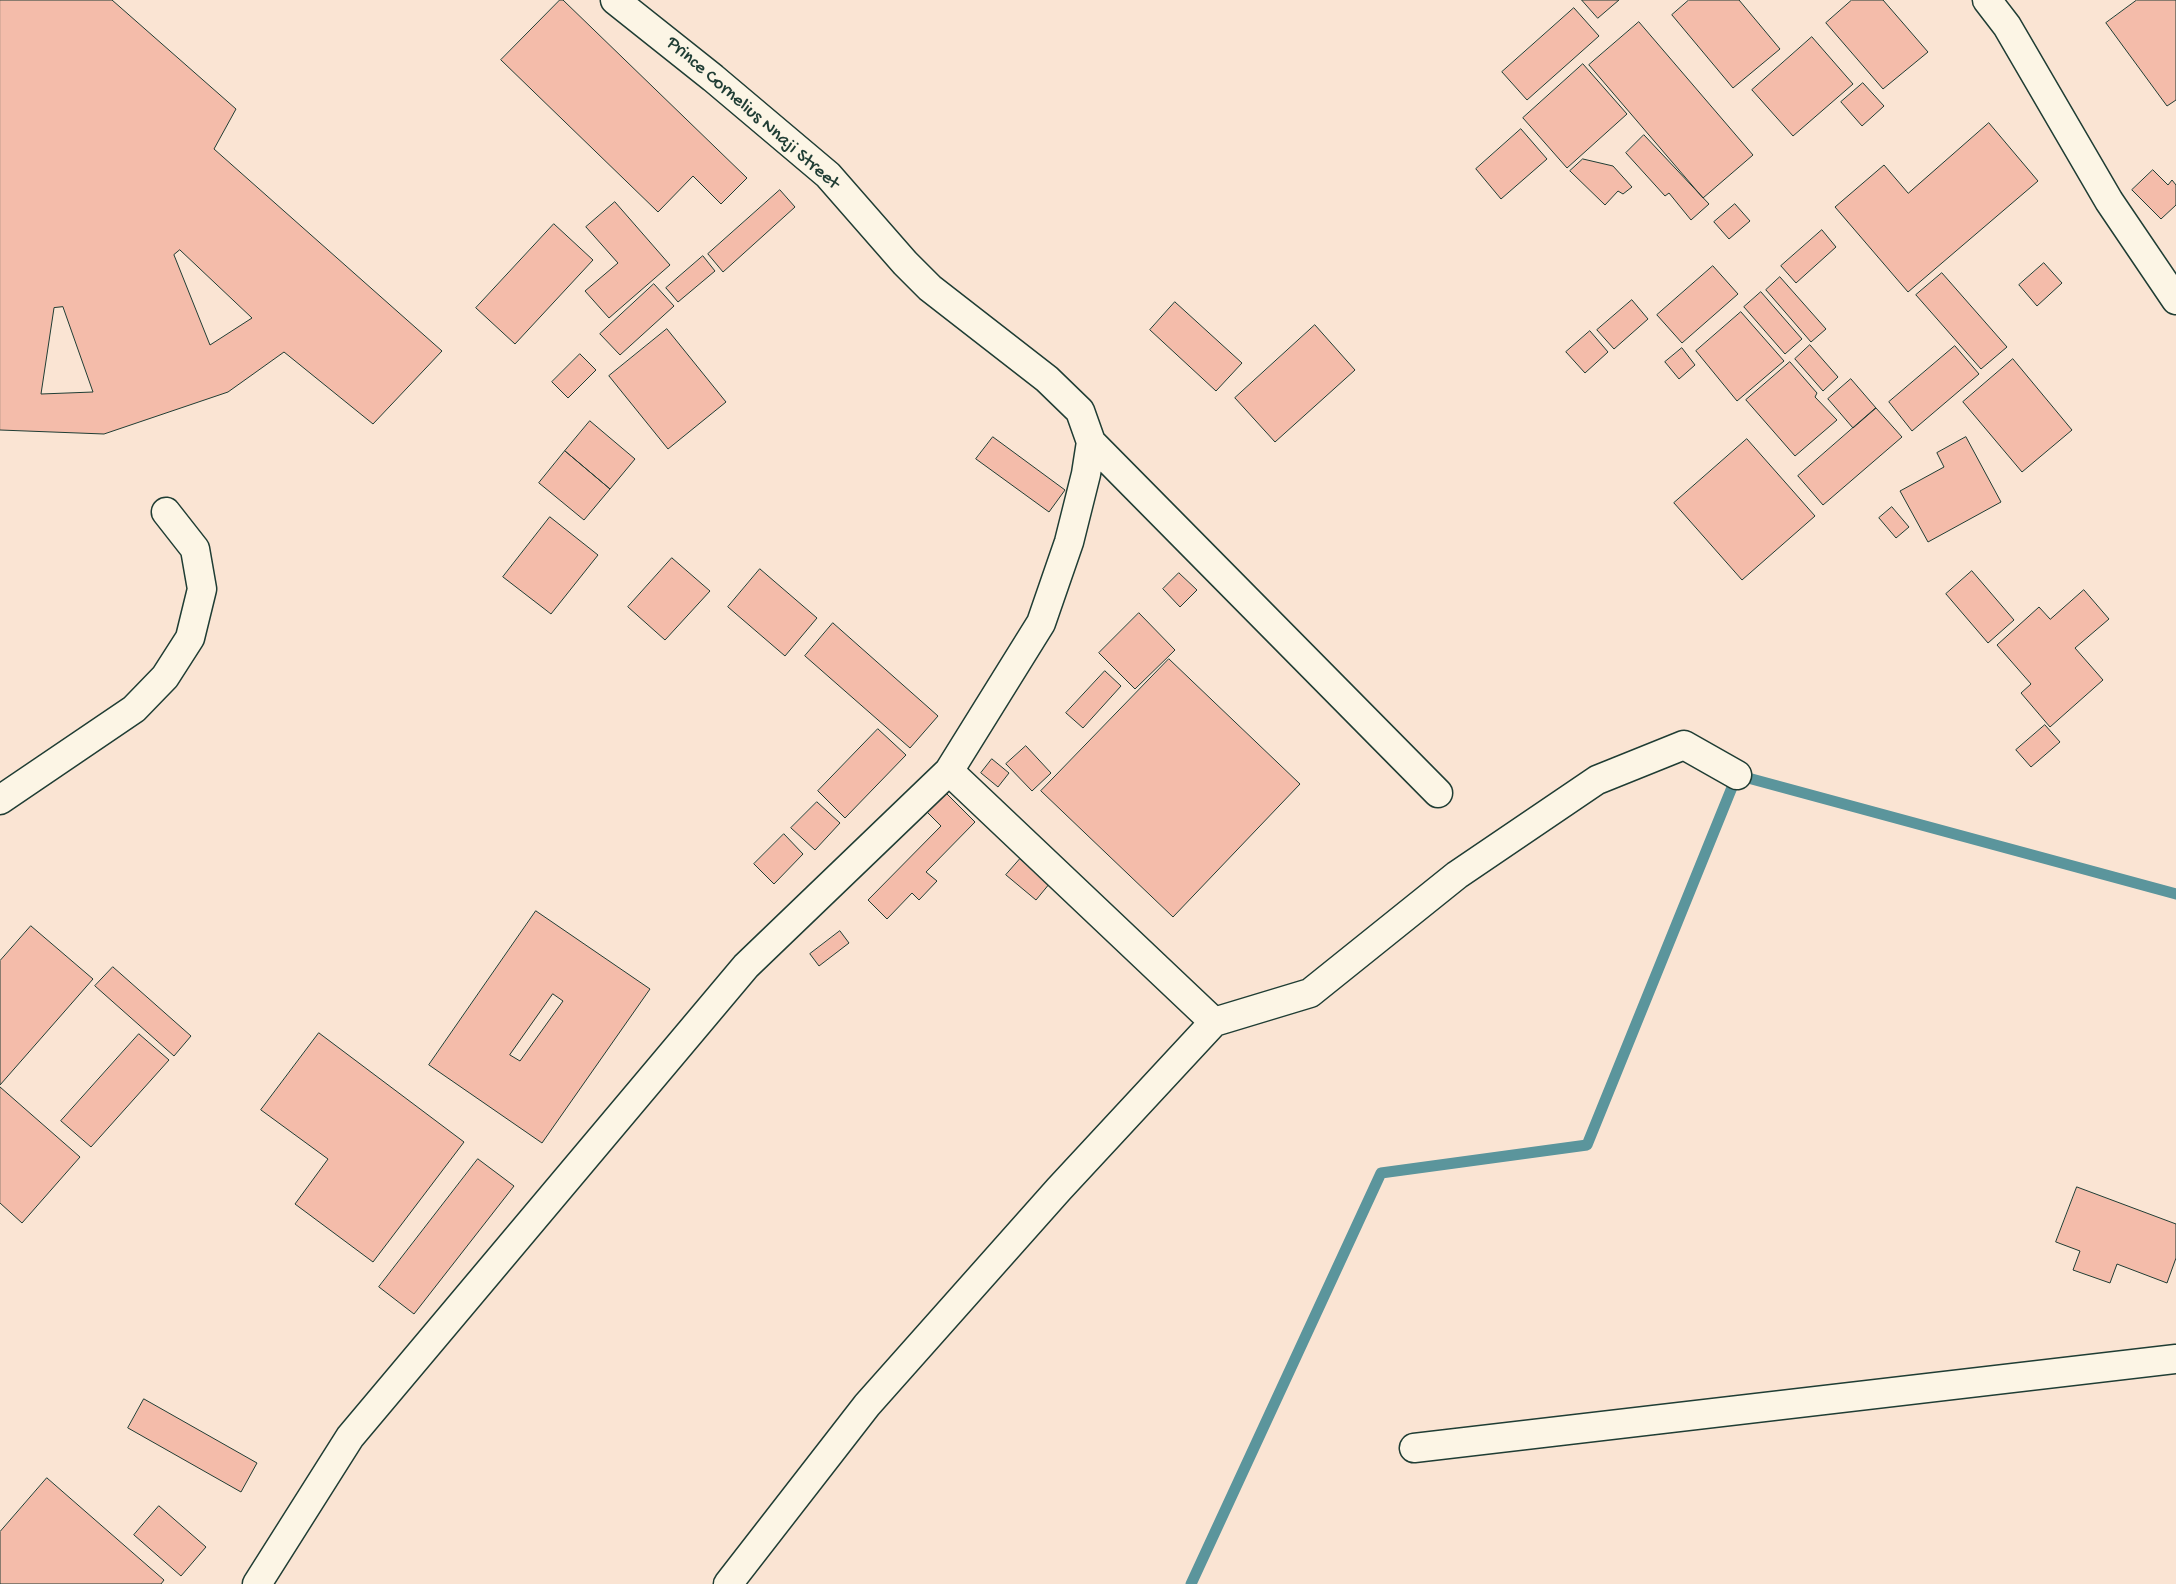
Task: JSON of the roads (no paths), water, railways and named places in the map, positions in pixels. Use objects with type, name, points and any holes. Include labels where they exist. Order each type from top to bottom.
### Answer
[{"type":"street","name":"Prince Cornelius Nnaji Street","points":[[257,1584],[350,1437],[740,974],[949,771],[1042,623],[1069,542],[1086,474],[1091,442],[1080,411],[1047,379],[930,288],[905,263],[828,175],[616,0]]},
{"type":"street","points":[[1988,0],[2007,26],[2109,201],[2176,300]]},
{"type":"street","points":[[1091,442],[1438,793]]},
{"type":"street","points":[[0,800],[134,709],[165,677],[190,638],[202,589],[196,549],[166,512]]},
{"type":"street","points":[[728,1584],[867,1405],[1059,1189],[1214,1022],[1310,993],[1457,875],[1597,780],[1684,745],[1736,775]]},
{"type":"street","points":[[949,771],[1214,1022]]},
{"type":"street","points":[[1414,1448],[2176,1359]]},
{"type":"waterway","points":[[1191,1584],[1381,1173],[1587,1145],[1737,775],[2176,894]]}]
